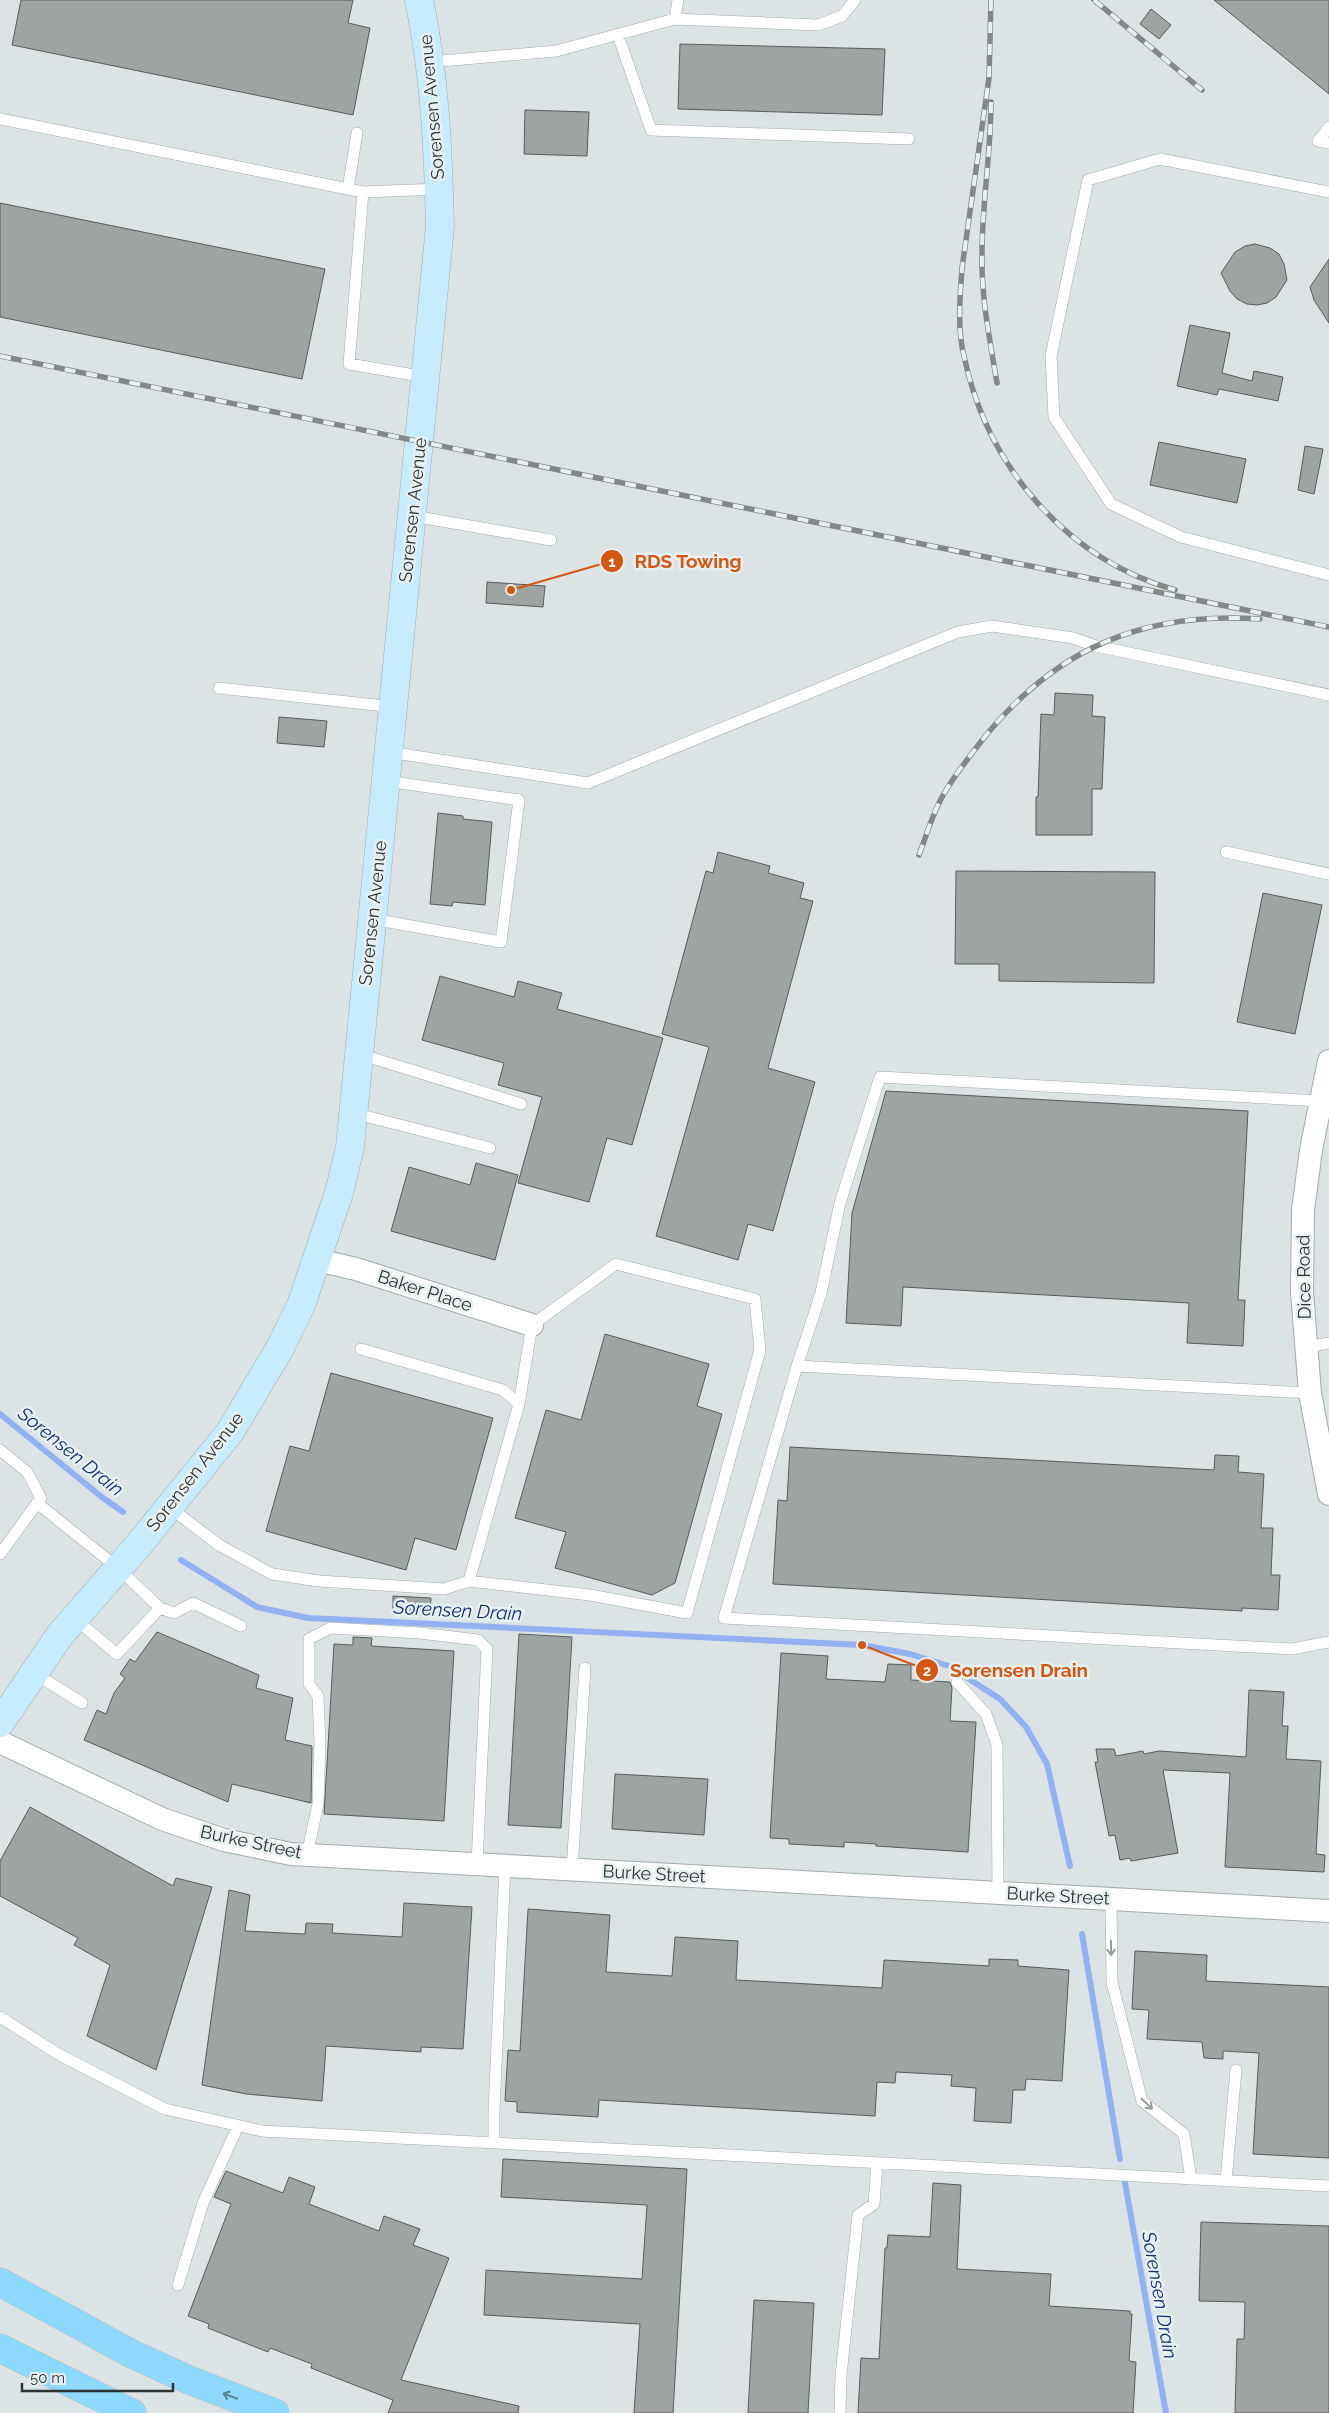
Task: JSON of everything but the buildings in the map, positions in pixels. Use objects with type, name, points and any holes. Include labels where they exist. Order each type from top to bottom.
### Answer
[{"type":"main road","points":[[0,2282],[130,2353],[189,2380],[275,2413]]},
{"type":"main road","points":[[0,2302],[127,2367],[160,2367]]},
{"type":"main road","points":[[0,2348],[122,2411]]},
{"type":"street","name":"Sorensen Avenue","points":[[0,1723],[60,1635],[230,1432],[270,1365],[301,1305],[339,1193],[350,1147],[440,226],[438,132],[427,38],[419,0]]},
{"type":"street","name":"Dice Road","points":[[1329,1061],[1311,1150],[1303,1210],[1302,1292],[1310,1393],[1329,1494]]},
{"type":"street","name":"Baker Place","points":[[317,1260],[356,1269],[532,1325]]},
{"type":"street","name":"Burke Street","points":[[0,1742],[162,1819],[224,1840],[291,1854],[1329,1911]]},
{"type":"lane","points":[[675,19],[678,0]]},
{"type":"lane","points":[[430,62],[556,51],[675,19],[818,25],[842,16],[855,0]]},
{"type":"lane","points":[[618,35],[651,130],[910,140]]},
{"type":"lane","points":[[0,119],[364,192],[439,189]]},
{"type":"lane","points":[[1329,127],[1318,141],[1329,143]]},
{"type":"lane","points":[[348,189],[357,134]]},
{"type":"lane","points":[[1329,192],[1160,159],[1088,180],[1051,356],[1054,417],[1111,504],[1181,537],[1329,574]]},
{"type":"lane","points":[[364,192],[349,364],[426,378]]},
{"type":"lane","points":[[413,516],[551,540]]},
{"type":"lane","points":[[389,752],[588,783],[958,632],[992,626],[1073,638],[1096,646],[1329,695]]},
{"type":"lane","points":[[219,688],[394,707]]},
{"type":"lane","points":[[372,919],[501,942],[519,800],[386,781]]},
{"type":"lane","points":[[1226,852],[1329,874]]},
{"type":"lane","points":[[359,1054],[521,1104]]},
{"type":"lane","points":[[1321,1101],[880,1077],[840,1203],[821,1294],[797,1366],[724,1618],[1292,1649],[1329,1642]]},
{"type":"lane","points":[[353,1113],[490,1148]]},
{"type":"lane","points":[[169,1507],[219,1544],[272,1574],[319,1581],[444,1589],[469,1581],[590,1595],[687,1613],[760,1350],[755,1299],[616,1264],[532,1325],[519,1404],[469,1581]]},
{"type":"lane","points":[[1307,1347],[1329,1343]]},
{"type":"lane","points":[[361,1350],[503,1390],[519,1404]]},
{"type":"lane","points":[[797,1366],[1310,1393]]},
{"type":"lane","points":[[0,1450],[27,1472],[41,1498],[0,1554]]},
{"type":"lane","points":[[37,1503],[118,1568],[160,1608],[174,1613],[193,1603],[241,1626]]},
{"type":"lane","points":[[74,1618],[117,1654],[160,1608]]},
{"type":"lane","points":[[307,1855],[318,1804],[320,1743],[318,1696],[309,1684],[309,1639],[330,1628],[420,1633],[478,1640],[488,1649],[477,1864]]},
{"type":"lane","points":[[572,1870],[585,1668]]},
{"type":"lane","points":[[34,1672],[82,1703]]},
{"type":"lane","points":[[957,1682],[986,1714],[997,1745],[998,1893]]},
{"type":"lane","points":[[494,2143],[494,2101],[505,1866]]},
{"type":"lane","points":[[1111,1899],[1112,1982],[1142,2101],[1184,2134],[1191,2179]]},
{"type":"lane","points":[[0,2017],[58,2054],[165,2109],[262,2131],[1329,2186]]},
{"type":"lane","points":[[1226,2181],[1236,2070]]},
{"type":"lane","points":[[178,2284],[203,2203],[238,2126]]},
{"type":"lane","points":[[840,2413],[841,2375],[858,2215],[874,2204],[877,2163]]},
{"type":"waterway","name":"Sorensen Drain","points":[[0,1414],[103,1498],[123,1512]]},
{"type":"waterway","name":"Sorensen Drain","points":[[181,1560],[257,1607],[308,1618],[862,1645],[910,1654],[949,1666],[1000,1699],[1026,1727],[1047,1764],[1070,1866]]},
{"type":"waterway","name":"Sorensen Drain","points":[[1082,1934],[1120,2159]]},
{"type":"waterway","name":"Sorensen Drain","points":[[1125,2183],[1166,2413]]},
{"type":"railway","points":[[991,0],[989,78],[962,268],[960,301],[962,345],[975,396],[991,435],[1012,470],[1037,503],[1066,531],[1099,556],[1136,576],[1175,590]]},
{"type":"railway","points":[[1094,0],[1202,90]]},
{"type":"railway","points":[[991,102],[990,140],[982,235],[982,270],[986,319],[997,383]]},
{"type":"railway","points":[[0,356],[1329,627]]},
{"type":"railway","points":[[919,855],[941,799],[958,771],[1011,707],[1041,681],[1072,659],[1105,642],[1141,629],[1178,622],[1218,618],[1260,619]]},
{"type":"place","name":"RDS Towing","points":[[511,590]]},
{"type":"place","name":"Sorensen Drain","points":[[862,1645]]}]
